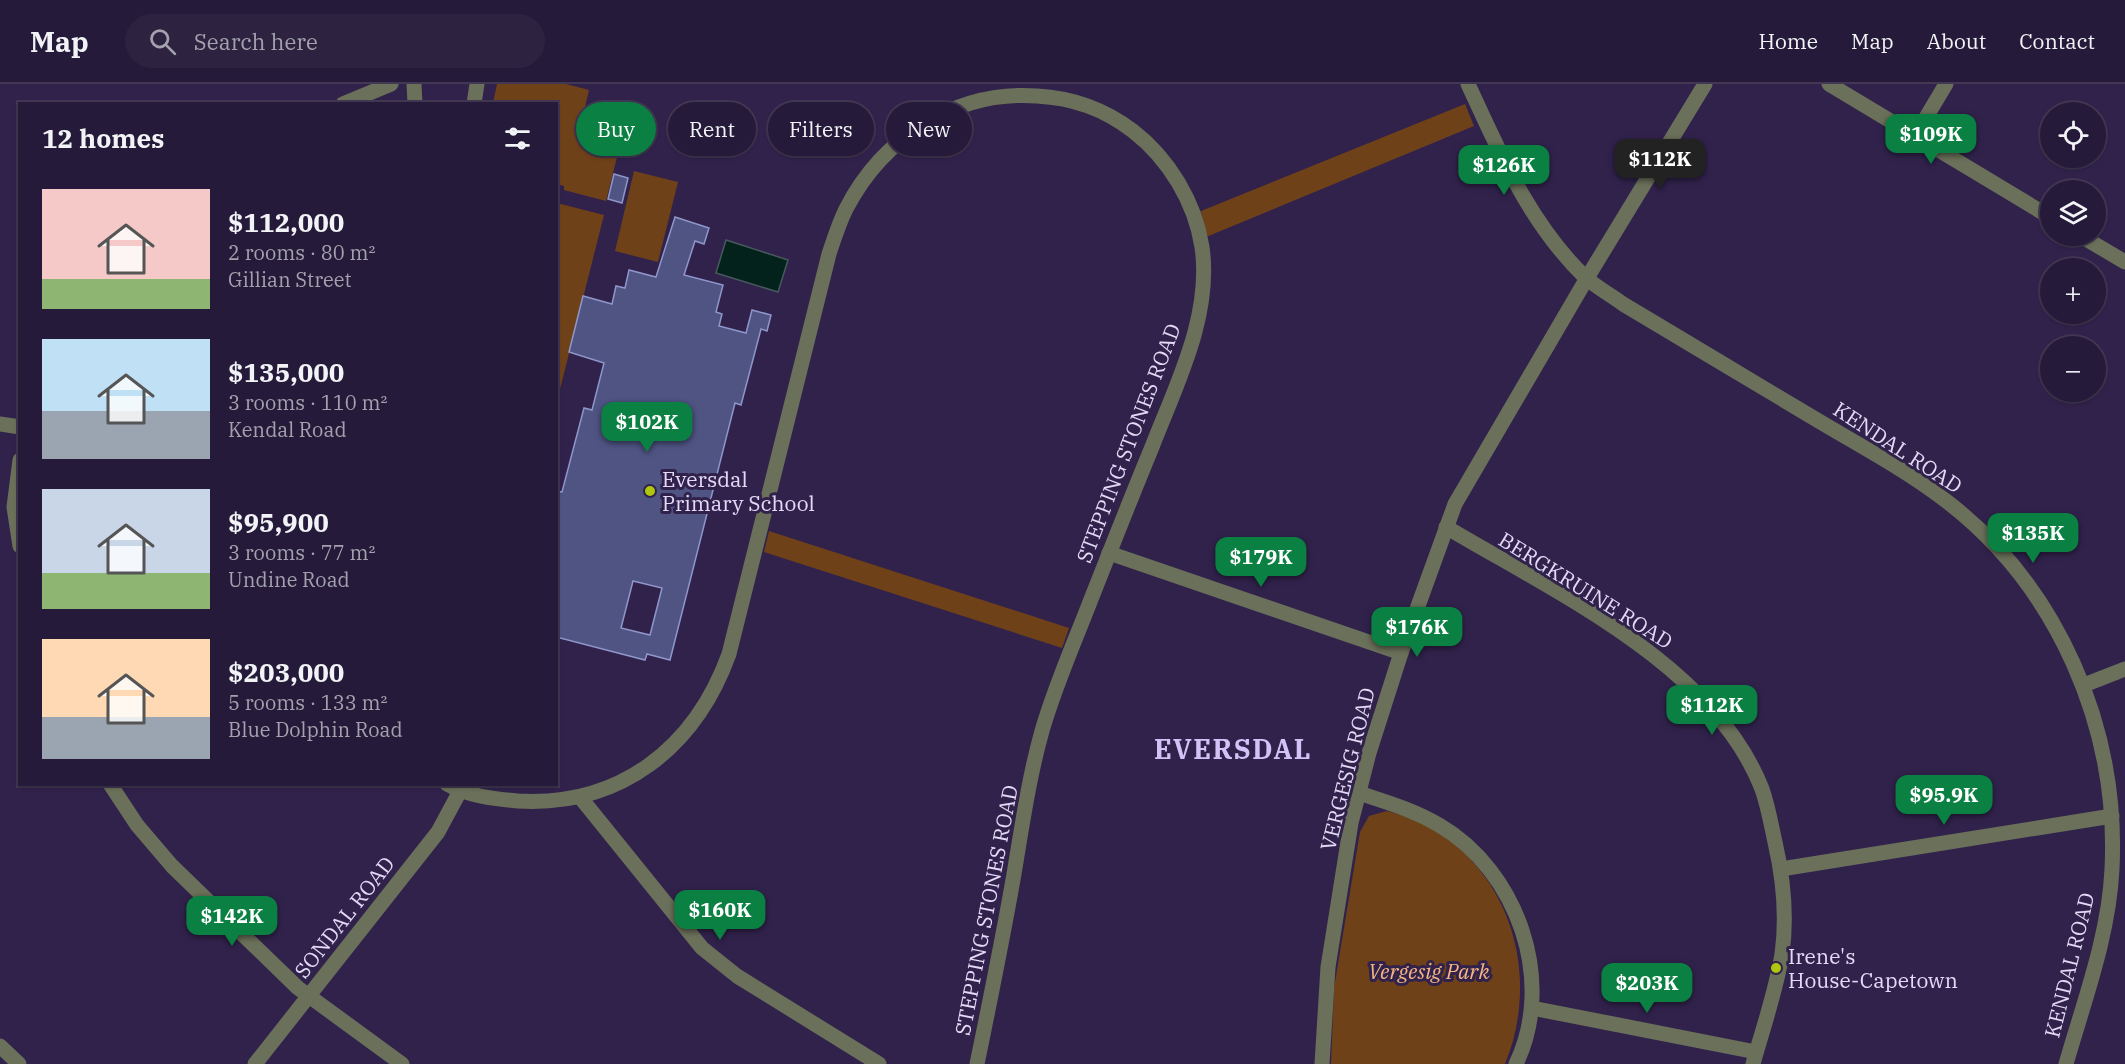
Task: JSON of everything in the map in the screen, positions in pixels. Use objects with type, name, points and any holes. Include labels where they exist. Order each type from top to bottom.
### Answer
[{"type":"street","points":[[347,102],[391,84]]},
{"type":"street","points":[[414,84],[415,102]]},
{"type":"street","points":[[474,102],[477,84]]},
{"type":"street","name":"KENDAL ROAD","points":[[1468,84],[1526,202],[1542,227],[1587,278],[1623,304],[1946,500],[1991,541],[2031,589],[2053,623],[2084,686],[2104,754],[2112,816],[2112,871],[2105,921],[2066,1064]]},
{"type":"street","name":"VERGESIG ROAD","points":[[1322,1064],[1328,967],[1359,793],[1401,653],[1446,528],[1467,481],[1705,84]]},
{"type":"street","points":[[1829,84],[2040,211]]},
{"type":"street","points":[[1915,136],[1946,84]]},
{"type":"street","name":"STEPPING STONES ROAD","points":[[452,787],[500,800],[537,802],[580,797],[612,786],[655,762],[679,741],[694,722],[719,681],[729,654],[829,254],[846,208],[863,183],[891,150],[917,128],[949,110],[983,98],[1068,91],[1120,122],[1147,142],[1168,167],[1184,193],[1198,227],[1203,277],[1193,340],[1042,731],[977,1064]]},
{"type":"street","points":[[2099,246],[2125,262]]},
{"type":"street","points":[[0,424],[18,427]]},
{"type":"street","points":[[18,476],[14,507],[18,533]]},
{"type":"street","name":"BERGKRUINE ROAD","points":[[1446,528],[1578,605],[1654,655],[1707,703],[1730,732],[1761,788],[1781,869],[1782,952],[1755,1058]]},
{"type":"street","points":[[1109,553],[1401,653]]},
{"type":"street","points":[[2084,686],[2125,669]]},
{"type":"street","points":[[111,786],[137,825],[172,866],[298,988],[402,1064]]},
{"type":"street","name":"SONDAL ROAD","points":[[255,1064],[438,832],[452,787]]},
{"type":"street","points":[[1359,793],[1412,811],[1440,825],[1463,842],[1487,866],[1506,893],[1520,922],[1532,978],[1532,1008],[1516,1064]]},
{"type":"street","points":[[580,797],[702,948],[737,976],[879,1064]]},
{"type":"street","points":[[1781,869],[2112,816]]},
{"type":"street","points":[[1532,1008],[1755,1058]]},
{"type":"street","points":[[0,1046],[19,1064]]},
{"type":"green space","points":[[497,84],[566,84],[589,90],[586,102],[576,102],[576,156],[617,156],[606,201],[564,190],[564,186],[558,184],[558,102],[493,102]]},
{"type":"green space","points":[[1465,104],[1474,126],[1206,237],[1201,211]]},
{"type":"green space","points":[[634,171],[678,182],[658,262],[615,251]]},
{"type":"green space","points":[[558,203],[604,215],[558,397]]},
{"type":"green space","points":[[769,531],[1069,628],[1062,648],[764,552]]},
{"type":"green space","name":"Vergesig Park","points":[[1387,811],[1426,826],[1459,848],[1485,876],[1504,910],[1516,947],[1520,985],[1517,1025],[1505,1064],[1331,1064],[1334,988],[1360,832],[1369,816]]},
{"type":"shaded area","points":[[726,240],[788,260],[778,292],[716,273]]},
{"type":"building","points":[[614,174],[628,178],[622,203],[608,199]]},
{"type":"building","points":[[675,217],[709,228],[704,244],[695,241],[684,275],[723,285],[716,312],[722,314],[719,326],[746,333],[752,310],[771,315],[767,331],[761,329],[741,405],[735,403],[670,660],[647,654],[645,660],[558,638],[558,491],[562,492],[584,408],[592,410],[604,363],[569,352],[583,296],[612,304],[616,286],[625,288],[629,270],[656,277]],"holes":[[[633,581],[662,588],[650,635],[621,628]]]},
{"type":"place","name":"Eversdal Primary School","points":[[650,491]]},
{"type":"place","name":"Irene's House-Capetown","points":[[1776,968]]},
{"type":"district","name":"EVERSDAL","points":[[1233,748]]}]
